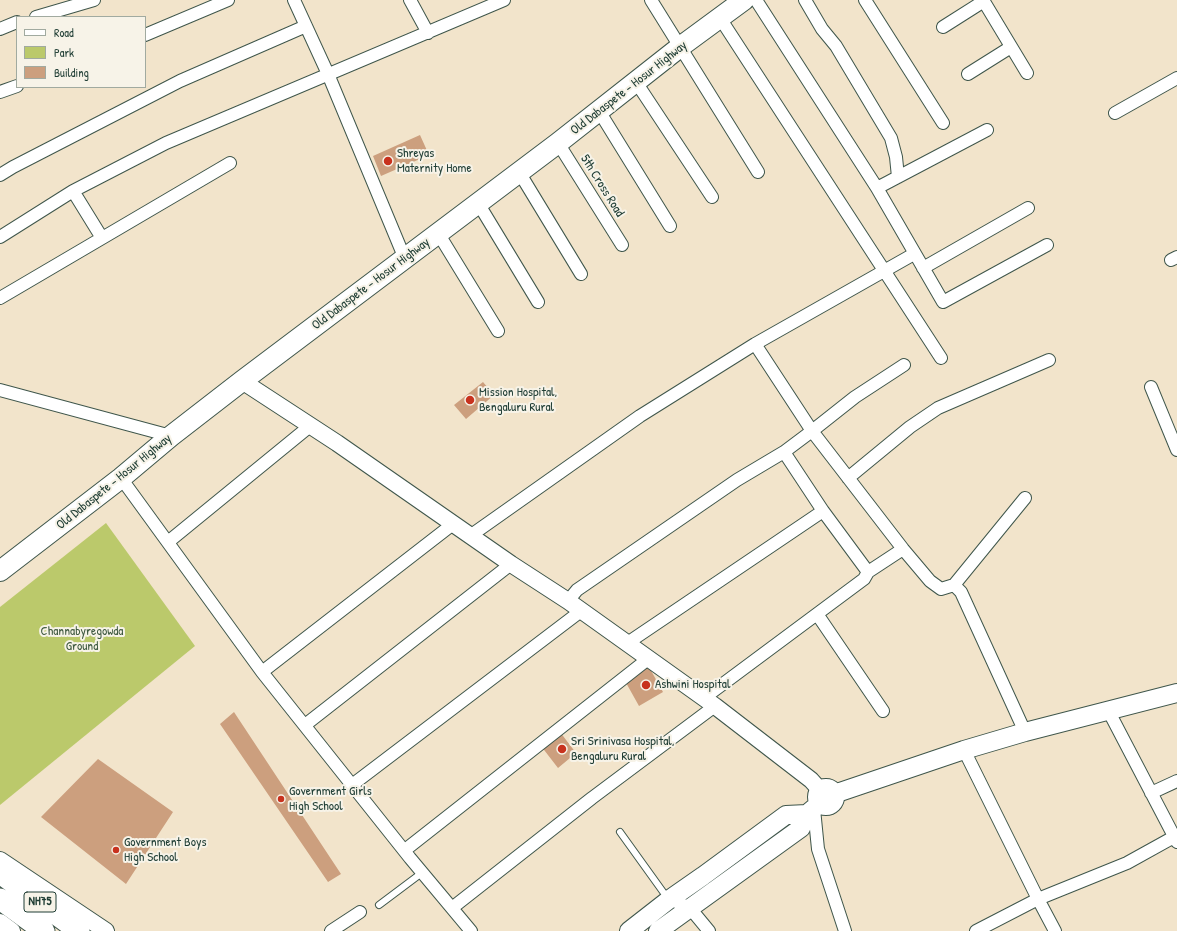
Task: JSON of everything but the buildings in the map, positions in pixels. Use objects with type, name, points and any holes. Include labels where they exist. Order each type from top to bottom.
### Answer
[{"type":"highway","name":"NH75","points":[[0,873],[79,931]]},
{"type":"highway","name":"NH75","points":[[0,899],[44,931]]},
{"type":"main road","name":"Old Dabaspete - Hosur Highway","points":[[0,572],[121,478],[242,380],[558,143],[680,47],[744,0]]},
{"type":"main road","points":[[629,931],[670,899],[786,815],[964,750],[1025,732],[1177,693]]},
{"type":"main road","points":[[658,931],[801,828],[819,802]]},
{"type":"street","points":[[39,16],[94,0]]},
{"type":"street","points":[[146,35],[228,0]]},
{"type":"street","points":[[294,0],[328,74],[404,258]]},
{"type":"street","points":[[410,0],[428,33]]},
{"type":"street","points":[[0,237],[73,191],[166,143],[504,0]]},
{"type":"street","points":[[651,0],[758,172]]},
{"type":"street","points":[[756,0],[877,188],[943,302],[1047,244]]},
{"type":"street","points":[[805,0],[822,30],[836,46],[892,138],[898,177]]},
{"type":"street","points":[[865,0],[943,123]]},
{"type":"street","points":[[943,27],[984,1],[1027,73]]},
{"type":"street","points":[[720,18],[941,358]]},
{"type":"street","points":[[0,28],[16,22]]},
{"type":"street","points":[[1,172],[180,81],[306,26]]},
{"type":"street","points":[[968,74],[1011,47]]},
{"type":"street","points":[[1115,113],[1177,78]]},
{"type":"street","points":[[636,82],[712,197]]},
{"type":"street","points":[[0,92],[16,86]]},
{"type":"street","points":[[599,111],[670,226]]},
{"type":"street","points":[[877,188],[987,130]]},
{"type":"street","name":"5th Cross Road","points":[[558,143],[622,244]]},
{"type":"street","points":[[0,298],[230,163]]},
{"type":"street","points":[[519,172],[581,274]]},
{"type":"street","points":[[73,191],[102,238]]},
{"type":"street","points":[[478,203],[538,302]]},
{"type":"street","points":[[923,268],[1028,208]]},
{"type":"street","points":[[438,233],[498,331]]},
{"type":"street","points":[[470,536],[640,416],[755,344],[914,254]]},
{"type":"street","points":[[755,344],[812,432],[903,549],[930,581],[941,589],[954,585],[1025,498]]},
{"type":"street","points":[[848,478],[910,427],[938,408],[1049,360]]},
{"type":"street","points":[[352,785],[574,606],[577,590],[737,480],[784,452],[812,432],[855,397],[904,365]]},
{"type":"street","points":[[242,380],[574,606],[709,702],[811,780],[819,802],[818,849],[845,931]]},
{"type":"street","points":[[1151,387],[1177,450]]},
{"type":"street","points":[[0,390],[171,436]]},
{"type":"street","points":[[168,542],[310,426]]},
{"type":"street","points":[[784,452],[823,511],[868,572]]},
{"type":"street","points":[[121,478],[262,672],[404,850],[471,931]]},
{"type":"street","points":[[626,644],[823,511]]},
{"type":"street","points":[[262,672],[453,524]]},
{"type":"street","points":[[452,908],[592,798],[817,614],[864,579],[868,572],[903,549]]},
{"type":"street","points":[[305,725],[512,564]]},
{"type":"street","points":[[954,585],[961,592],[1025,732]]},
{"type":"street","points":[[817,614],[883,712]]},
{"type":"street","points":[[404,850],[648,659]]},
{"type":"street","points":[[976,931],[1038,899],[1127,863],[1176,840],[1108,710]]},
{"type":"street","points":[[964,750],[1055,931]]},
{"type":"street","points":[[1151,793],[1177,781]]},
{"type":"street","points":[[0,860],[106,931]]},
{"type":"street","points":[[670,899],[690,908],[709,931]]},
{"type":"street","points":[[331,931],[360,912]]},
{"type":"street","points":[[0,922],[12,931]]},
{"type":"lane","points":[[620,832],[666,896],[670,899]]},
{"type":"lane","points":[[379,905],[423,872]]},
{"type":"green space","name":"Channabyregowda Ground","points":[[106,523],[195,646],[0,805],[0,607]]},
{"type":"place","name":"Shreyas Maternity Home","points":[[388,161]]},
{"type":"place","name":"Mission Hospital, Bengaluru Rural","points":[[470,400]]},
{"type":"place","name":"Ashwini Hospital","points":[[646,685]]},
{"type":"place","name":"Sri Srinivasa Hospital, Bengaluru Rural","points":[[562,749]]},
{"type":"place","name":"Government Girls High School","points":[[281,799]]},
{"type":"place","name":"Government Boys High School","points":[[116,850]]}]
